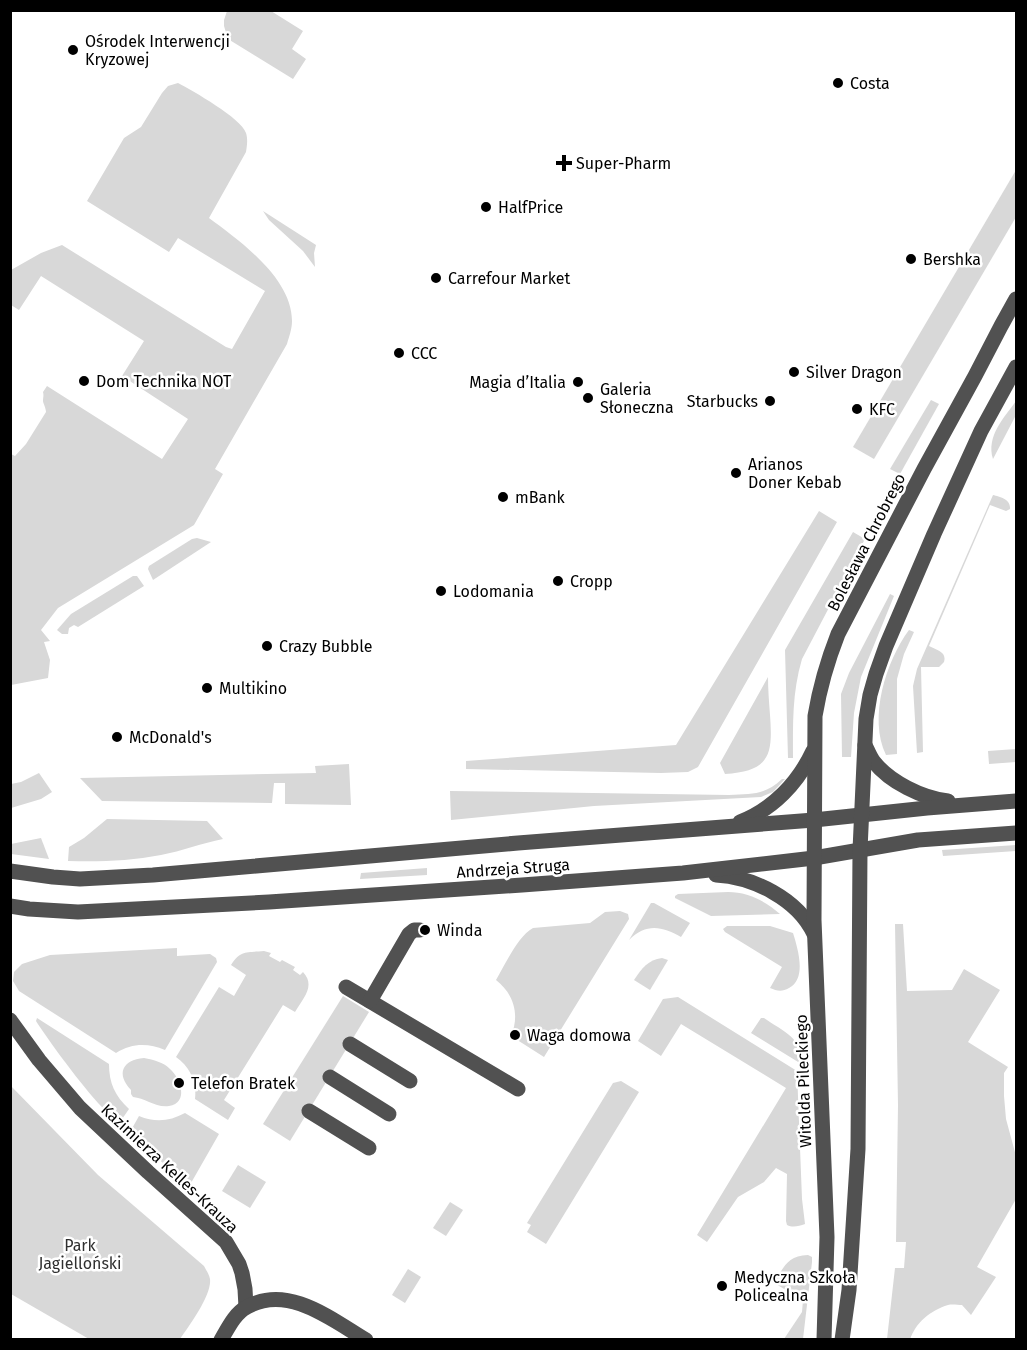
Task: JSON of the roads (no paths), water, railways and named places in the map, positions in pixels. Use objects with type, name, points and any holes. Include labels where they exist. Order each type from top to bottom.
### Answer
[{"type":"street","name":"Bolesława Chrobrego","points":[[814,820],[815,716],[827,662],[838,634],[919,478],[1017,299]]},
{"type":"street","points":[[842,1340],[849,1290],[858,1149],[860,850],[870,695],[886,646],[934,534],[981,431],[1017,367]]},
{"type":"street","points":[[865,745],[873,760],[898,782],[932,798],[965,805]]},
{"type":"street","points":[[726,827],[760,813],[780,797],[807,764],[814,749]]},
{"type":"street","name":"Andrzeja Struga","points":[[10,872],[80,879],[153,875],[1017,801]]},
{"type":"street","name":"Witolda Pileckiego","points":[[814,820],[815,936],[827,1237],[824,1340]]},
{"type":"street","name":"Andrzeja Struga","points":[[10,906],[78,912],[487,888],[683,873],[814,858],[918,840],[1017,833]]},
{"type":"street","points":[[683,873],[725,876],[772,891],[802,914],[815,936]]},
{"type":"street","points":[[370,1001],[409,934],[414,930],[420,930]]},
{"type":"street","points":[[346,987],[518,1089]]},
{"type":"street","name":"Kazimierza Kelles-Krauza","points":[[10,1020],[39,1060],[80,1108],[226,1242],[242,1273],[246,1307]]},
{"type":"street","points":[[350,1044],[410,1081]]},
{"type":"street","points":[[330,1077],[389,1114]]},
{"type":"street","points":[[309,1111],[369,1148]]},
{"type":"street","points":[[221,1340],[235,1318],[246,1307],[276,1299],[298,1302],[366,1340]]},
{"type":"place","name":"Ośrodek Interwencji Kryzowej","points":[[73,50]]},
{"type":"place","name":"Costa","points":[[838,83]]},
{"type":"place","name":"Super-Pharm","points":[[564,163]]},
{"type":"place","name":"HalfPrice","points":[[486,207]]},
{"type":"place","name":"Bershka","points":[[911,259]]},
{"type":"place","name":"Carrefour Market","points":[[436,278]]},
{"type":"place","name":"CCC","points":[[399,353]]},
{"type":"place","name":"Silver Dragon","points":[[794,372]]},
{"type":"place","name":"Dom Technika NOT","points":[[84,381]]},
{"type":"place","name":"Magia d’Italia","points":[[578,382]]},
{"type":"place","name":"Galeria Słoneczna","points":[[588,398]]},
{"type":"place","name":"Starbucks","points":[[770,401]]},
{"type":"place","name":"KFC","points":[[857,409]]},
{"type":"place","name":"Arianos Doner Kebab","points":[[736,473]]},
{"type":"place","name":"mBank","points":[[503,497]]},
{"type":"place","name":"Cropp","points":[[558,581]]},
{"type":"place","name":"Lodomania","points":[[441,591]]},
{"type":"place","name":"Crazy Bubble","points":[[267,646]]},
{"type":"place","name":"Multikino","points":[[207,688]]},
{"type":"place","name":"McDonald's","points":[[117,737]]},
{"type":"place","name":"Winda","points":[[425,930]]},
{"type":"place","name":"Waga domowa","points":[[515,1035]]},
{"type":"place","name":"Telefon Bratek","points":[[179,1083]]},
{"type":"place","name":"Medyczna Szkoła Policealna","points":[[722,1286]]},
{"type":"park label","name":"Park Jagielloński","points":[[80,1254]]}]
